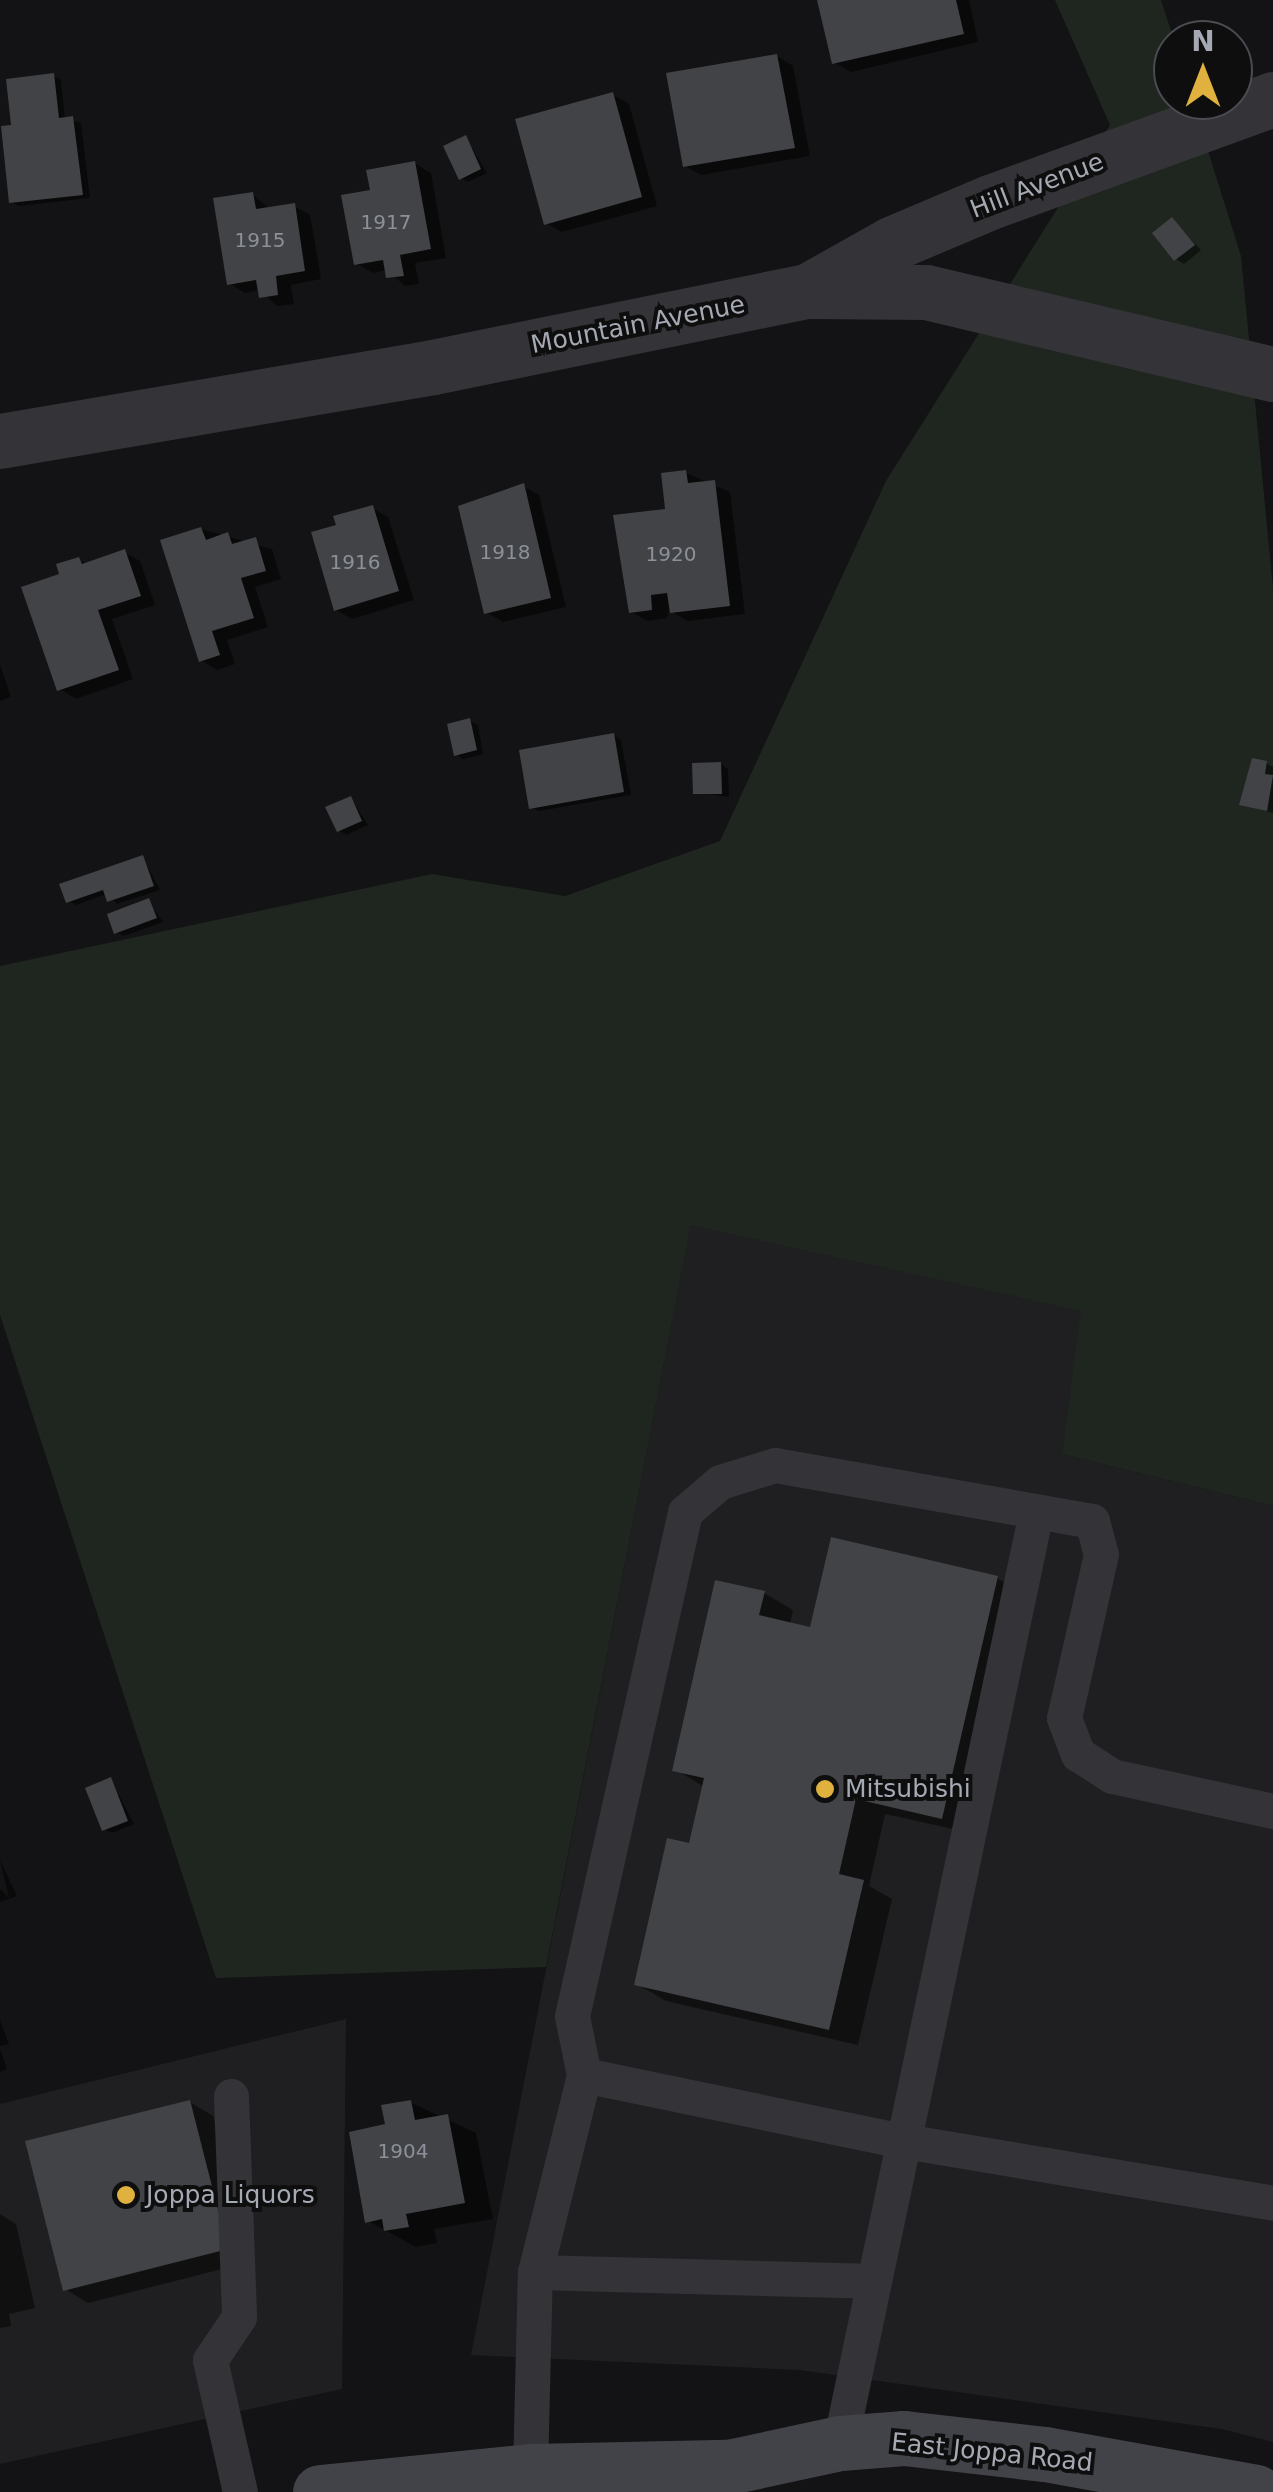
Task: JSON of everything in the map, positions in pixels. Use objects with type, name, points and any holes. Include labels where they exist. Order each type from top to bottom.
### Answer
[{"type":"main road","name":"East Joppa Road","points":[[320,2492],[530,2471],[729,2468],[840,2443],[904,2438],[1045,2454],[1256,2492]]},
{"type":"main road","name":"East Joppa Road","points":[[729,2468],[815,2492]]},
{"type":"street","name":"Hill Avenue","points":[[808,290],[894,242],[990,202],[1273,100]]},
{"type":"street","name":"Mountain Avenue","points":[[0,441],[433,367],[808,290],[926,292],[1273,374]]},
{"type":"lane","points":[[530,2471],[535,2272],[584,2075],[572,2016],[685,1512],[720,1482],[774,1465],[1092,1522],[1102,1554],[1064,1718],[1078,1754],[1112,1776],[1273,1812]]},
{"type":"lane","points":[[840,2443],[1036,1512]]},
{"type":"lane","points":[[584,2075],[904,2141],[1273,2203]]},
{"type":"lane","points":[[231,2096],[239,2317],[210,2360],[240,2492]]},
{"type":"lane","points":[[535,2272],[874,2281]]},
{"type":"shaded area","points":[[1055,0],[1161,0],[1168,20],[1153,20],[1153,120],[1198,120],[1241,256],[1273,588],[1273,1506],[1062,1454],[1081,1311],[691,1225],[546,1967],[216,1978],[0,1315],[0,966],[432,874],[565,896],[720,841],[886,481],[1110,125]]},
{"type":"shaded area","points":[[691,1224],[1082,1311],[1062,1454],[1273,1506],[1273,2442],[1222,2429],[800,2370],[471,2355]]},
{"type":"shaded area","points":[[346,2019],[342,2389],[0,2464],[0,2104]]},
{"type":"building","points":[[817,0],[956,0],[964,34],[832,64]]},
{"type":"building","points":[[777,54],[795,148],[683,167],[666,73]]},
{"type":"building","points":[[54,73],[59,118],[73,116],[83,195],[9,203],[1,126],[11,125],[6,79]]},
{"type":"building","points":[[613,92],[642,197],[544,225],[515,119]]},
{"type":"building","points":[[466,135],[481,169],[459,180],[443,146]]},
{"type":"building","points":[[415,161],[431,249],[400,255],[404,276],[386,278],[383,260],[354,265],[341,195],[370,190],[366,170]]},
{"type":"building","points":[[253,192],[256,209],[295,203],[305,271],[276,276],[278,295],[259,298],[256,280],[227,285],[213,198]]},
{"type":"building","points":[[1172,217],[1195,245],[1174,261],[1152,233]]},
{"type":"building","points":[[686,470],[688,483],[715,480],[730,606],[670,613],[667,593],[651,595],[652,610],[629,613],[613,515],[665,509],[661,473]]},
{"type":"building","points":[[524,483],[551,598],[484,614],[458,506]]},
{"type":"building","points":[[373,505],[399,591],[334,611],[311,532],[336,525],[333,516]]},
{"type":"building","points":[[201,527],[206,540],[228,532],[232,544],[256,537],[266,571],[241,578],[254,618],[212,631],[220,655],[199,662],[160,540]]},
{"type":"building","points":[[125,549],[141,596],[98,610],[119,670],[57,691],[21,587],[59,574],[56,564],[79,557],[82,564]]},
{"type":"building","points":[[470,718],[477,750],[454,756],[447,724]]},
{"type":"building","points":[[614,733],[624,792],[529,809],[519,750]]},
{"type":"building","points":[[1252,758],[1267,761],[1265,774],[1273,775],[1267,811],[1239,805]]},
{"type":"building","points":[[721,762],[722,794],[693,794],[692,763]]},
{"type":"building","points":[[351,796],[362,821],[337,832],[325,807]]},
{"type":"building","points":[[143,855],[154,886],[107,902],[103,890],[66,903],[59,884]]},
{"type":"building","points":[[149,898],[157,918],[114,934],[107,914]]},
{"type":"building","name":"Mitsubishi","points":[[831,1537],[998,1576],[942,1819],[856,1799],[839,1874],[864,1880],[829,2030],[634,1985],[667,1838],[689,1843],[704,1778],[672,1771],[715,1580],[765,1591],[759,1615],[810,1627]]},
{"type":"building","points":[[111,1777],[128,1821],[102,1831],[85,1788]]},
{"type":"building","name":"Joppa Liquors","points":[[190,2100],[228,2249],[63,2291],[25,2141]]},
{"type":"building","points":[[411,2100],[415,2120],[448,2114],[465,2203],[406,2214],[409,2227],[384,2231],[382,2219],[365,2223],[349,2132],[385,2124],[381,2105]]},
{"type":"place","name":"Mitsubishi","points":[[825,1789]]},
{"type":"place","name":"Joppa Liquors","points":[[126,2195]]}]
